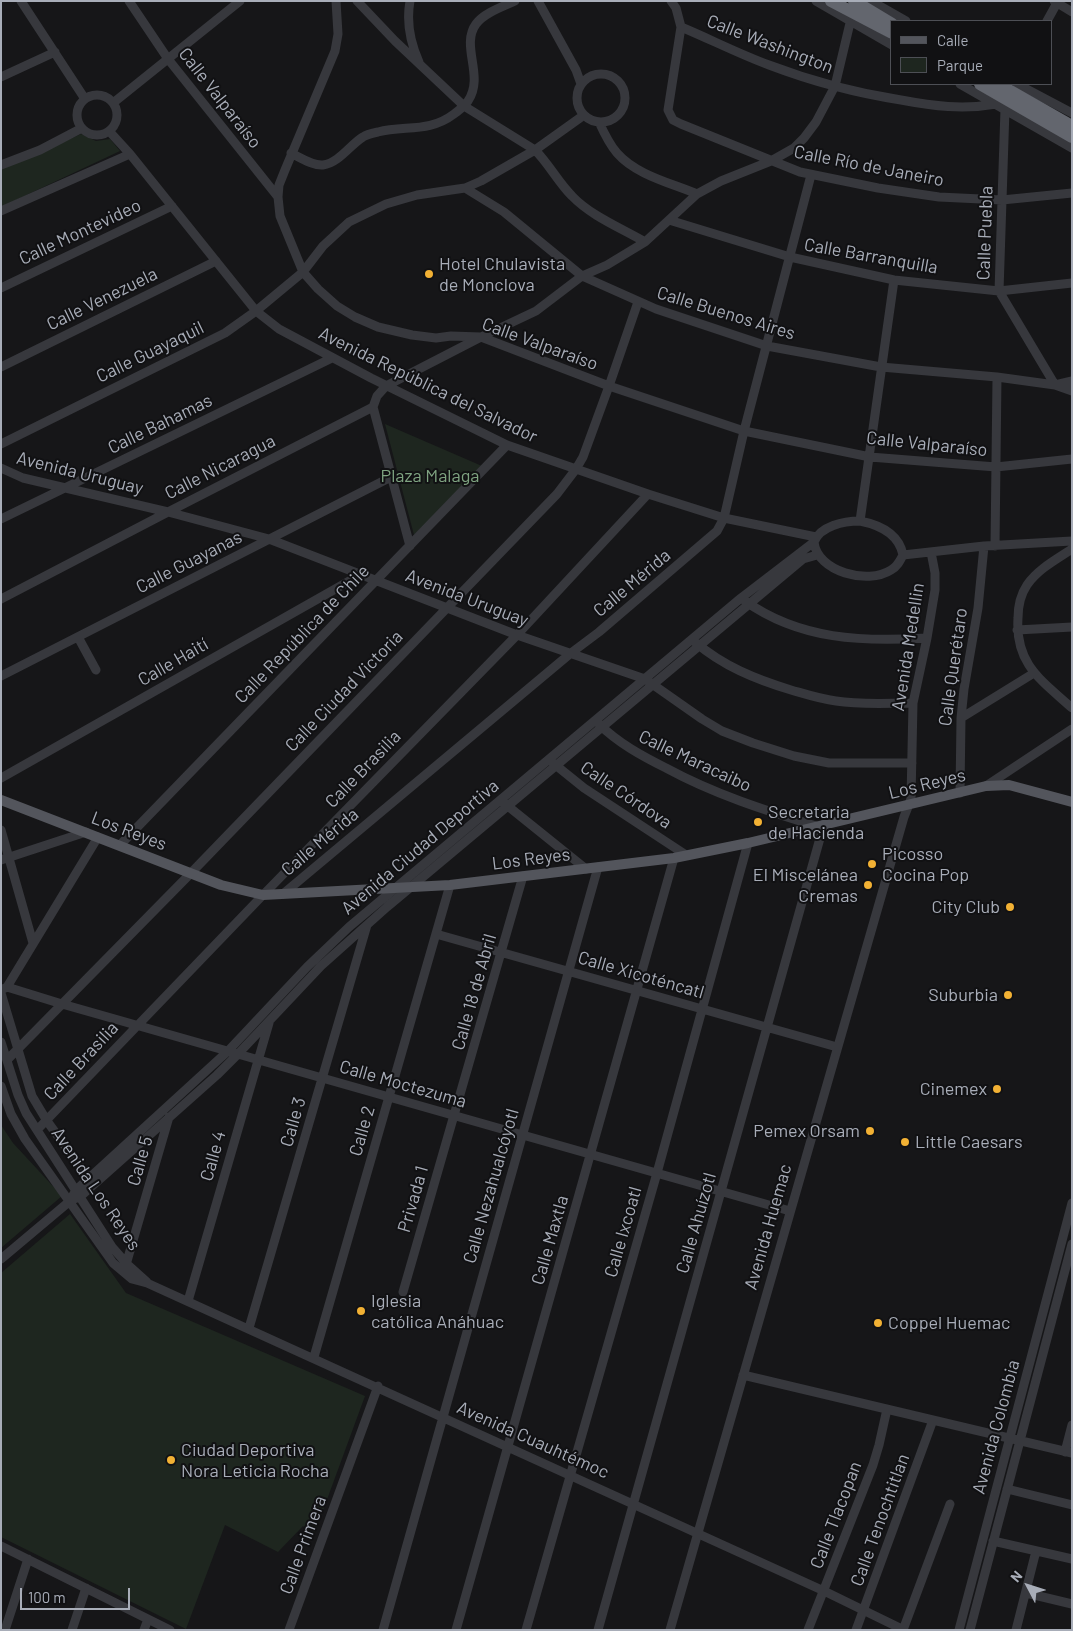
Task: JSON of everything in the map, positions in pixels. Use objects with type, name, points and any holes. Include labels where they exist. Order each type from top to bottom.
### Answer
[{"type":"highway","points":[[831,1],[890,29]]},
{"type":"highway","points":[[854,1],[890,28]]},
{"type":"highway","points":[[982,85],[1072,136]]},
{"type":"highway","points":[[1000,85],[1072,126]]},
{"type":"main road","name":"Los Reyes","points":[[1,800],[221,885],[263,894],[397,886],[450,885],[674,858],[908,806],[986,786],[1009,785],[1072,802]]},
{"type":"street","points":[[22,1],[85,99]]},
{"type":"street","name":"Calle Valparaíso","points":[[129,1],[168,59],[278,197],[280,216],[303,272],[337,306],[356,317],[378,327],[412,335],[436,338],[481,336],[609,386],[744,431],[870,457],[996,467],[1072,458]]},
{"type":"street","points":[[113,103],[240,1]]},
{"type":"street","points":[[278,197],[279,185],[291,153],[335,51],[338,34],[336,1]]},
{"type":"street","points":[[357,1],[421,66],[464,106],[535,150],[545,160],[573,198],[602,218],[645,242]]},
{"type":"street","points":[[410,1],[408,13],[409,30],[412,46],[421,66]]},
{"type":"street","points":[[291,153],[307,161],[324,165],[334,161],[364,136],[379,132],[429,127],[448,118],[464,106],[474,90],[475,76],[470,43],[476,24],[486,15],[515,1]]},
{"type":"street","points":[[538,1],[576,70],[581,84]]},
{"type":"street","name":"Calle Río de Janeiro","points":[[671,1],[676,8],[681,27],[669,102],[670,116],[681,124],[771,161],[811,175],[939,197],[1002,200],[1072,193]]},
{"type":"street","points":[[816,1],[850,23],[890,44]]},
{"type":"street","points":[[871,1],[904,20]]},
{"type":"street","points":[[1047,20],[1056,2],[1072,12]]},
{"type":"street","points":[[410,546],[374,407],[377,396],[386,386],[481,336],[536,311],[582,276],[616,260],[645,242],[686,202],[697,194],[771,161],[794,148],[816,122],[835,86],[850,23]]},
{"type":"street","name":"Calle Washington","points":[[681,27],[767,64],[835,86],[878,96],[953,108],[996,104]]},
{"type":"street","points":[[1,77],[55,52]]},
{"type":"street","points":[[601,74],[615,78],[621,84],[625,99],[620,113],[606,122],[593,121],[584,115],[576,100],[581,84],[586,79],[601,74]]},
{"type":"street","points":[[962,85],[1072,148]]},
{"type":"street","points":[[1019,85],[1072,113]]},
{"type":"street","points":[[1022,119],[1032,115],[1036,109],[1038,102],[1031,91]]},
{"type":"street","points":[[97,95],[113,103],[117,115],[113,126],[108,131],[98,135],[92,134],[78,123],[77,110],[85,99],[97,95]]},
{"type":"street","name":"Calle Puebla","points":[[1005,109],[999,291],[1055,385]]},
{"type":"street","name":"Calle Guayaquil","points":[[1,444],[225,333],[256,311],[303,272],[323,246],[349,222],[386,204],[417,195],[465,188],[492,176],[535,150],[584,115]]},
{"type":"street","points":[[599,122],[617,154],[627,162],[639,170],[697,194]]},
{"type":"street","points":[[1,165],[40,150],[82,128]]},
{"type":"street","name":"Avenida República del Salvador","points":[[108,131],[130,154],[256,311],[266,321],[279,329],[386,386],[507,445],[724,518],[815,540]]},
{"type":"street","points":[[1,211],[130,154]]},
{"type":"street","name":"Calle Mérida","points":[[283,894],[712,537],[721,525],[811,175]]},
{"type":"street","name":"Calle Buenos Aires","points":[[465,188],[504,212],[582,276],[638,302],[767,346],[881,367],[997,377],[1055,385],[1072,381]]},
{"type":"street","name":"Calle Montevideo","points":[[1,288],[172,206]]},
{"type":"street","name":"Calle Barranquilla","points":[[669,220],[790,257],[894,280],[999,291],[1072,283]]},
{"type":"street","name":"Calle Venezuela","points":[[1,367],[216,261]]},
{"type":"street","points":[[860,521],[894,280]]},
{"type":"street","name":"Calle Ciudad Victoria","points":[[7,1060],[191,873],[557,494],[576,469],[590,439],[638,302]]},
{"type":"street","name":"Calle Bahamas","points":[[1,519],[332,358]]},
{"type":"street","points":[[995,546],[997,377]]},
{"type":"street","points":[[1055,385],[1072,391]]},
{"type":"street","name":"Calle Nicaragua","points":[[1,600],[374,407]]},
{"type":"street","name":"Calle República de Chile","points":[[120,845],[507,445]]},
{"type":"street","name":"Avenida Uruguay","points":[[1,468],[23,478],[168,512],[269,539],[446,608],[644,679],[690,712],[722,731],[753,743],[794,756],[829,763],[912,763]]},
{"type":"street","name":"Calle Guayanas","points":[[1,676],[391,477]]},
{"type":"street","name":"Calle Brasilia","points":[[37,1130],[263,894],[517,634],[648,494]]},
{"type":"street","points":[[860,521],[870,523],[890,534],[902,547],[903,556],[892,570],[882,575],[855,576],[831,567],[818,555],[815,540],[842,522],[860,521]]},
{"type":"street","name":"Avenida Ciudad Deportiva","points":[[1,1259],[170,1117],[238,1054],[321,966],[367,925],[414,886],[504,804],[599,724],[653,684],[696,643],[815,540]]},
{"type":"street","points":[[903,556],[984,546],[1072,541]]},
{"type":"street","name":"Calle Querétaro","points":[[960,793],[961,718],[978,608],[984,546]]},
{"type":"street","points":[[1072,549],[1039,572],[1028,585],[1021,597],[1017,630],[1018,644],[1034,673],[1072,708]]},
{"type":"street","name":"Avenida Medellin","points":[[908,806],[911,799],[913,703],[927,638],[935,582],[931,552]]},
{"type":"street","name":"Avenida Ciudad Deportiva","points":[[745,601],[803,559],[818,555]]},
{"type":"street","name":"Calle Haití","points":[[1,778],[360,575]]},
{"type":"street","points":[[745,601],[768,616],[819,634],[855,640],[927,638]]},
{"type":"street","points":[[1017,630],[1072,627]]},
{"type":"street","points":[[78,637],[96,670]]},
{"type":"street","points":[[696,643],[726,665],[749,676],[812,697],[863,704],[913,703]]},
{"type":"street","name":"Avenida Ciudad Deportiva","points":[[599,724],[644,679],[696,643]]},
{"type":"street","points":[[961,718],[1034,673]]},
{"type":"street","points":[[1060,698],[1072,696]]},
{"type":"street","name":"Calle Maracaibo","points":[[599,724],[633,751],[691,781],[763,810],[820,825]]},
{"type":"street","points":[[986,786],[1072,729]]},
{"type":"street","name":"Calle Córdova","points":[[553,763],[584,788],[686,855]]},
{"type":"street","points":[[504,804],[586,869]]},
{"type":"street","name":"Avenida Ciudad Deportiva","points":[[79,1193],[89,1179],[228,1052],[307,967],[349,927],[397,886],[504,804]]},
{"type":"street","name":"Avenida Huemac","points":[[670,1630],[908,806]]},
{"type":"street","name":"Calle Ahuízotl","points":[[598,1630],[768,1028],[820,825]]},
{"type":"street","points":[[1,830],[5,859],[33,943]]},
{"type":"street","points":[[5,859],[86,832]]},
{"type":"street","points":[[89,1179],[47,1121],[32,1096],[17,1050],[3,990],[98,837]]},
{"type":"street","name":"Calle Ixcoatl","points":[[526,1630],[657,1173],[748,842]]},
{"type":"street","name":"Calle Maxtla","points":[[456,1630],[674,858]]},
{"type":"street","name":"Calle Nezahualcóyotl","points":[[382,1630],[570,972],[598,867]]},
{"type":"street","name":"Calle 18 de Abril","points":[[455,1116],[523,876]]},
{"type":"street","name":"Calle 2","points":[[314,1357],[450,885]]},
{"type":"street","name":"Calle 3","points":[[250,1328],[367,925]]},
{"type":"street","name":"Calle Xicoténcatl","points":[[436,934],[837,1047]]},
{"type":"street","name":"Calle Moctezuma","points":[[3,990],[62,1004],[790,1211]]},
{"type":"street","name":"Calle 4","points":[[188,1301],[270,1019]]},
{"type":"street","name":"Avenida Los Reyes","points":[[1,1042],[22,1104],[125,1268]]},
{"type":"street","name":"Avenida Los Reyes","points":[[1,1086],[16,1123],[100,1247],[113,1263],[147,1282]]},
{"type":"street","name":"Privada 1","points":[[403,1292],[455,1116]]},
{"type":"street","name":"Calle 5","points":[[125,1268],[170,1117]]},
{"type":"street","name":"Avenida Colombia","points":[[959,1630],[1072,1203]]},
{"type":"street","name":"Avenida Colombia","points":[[970,1630],[1069,1265],[1072,1244]]},
{"type":"street","points":[[1056,1264],[1069,1265]]},
{"type":"street","name":"Avenida Cuauhtémoc","points":[[147,1282],[570,1474],[824,1591],[903,1630]]},
{"type":"street","points":[[743,1375],[1068,1452],[1072,1425]]},
{"type":"street","name":"Calle Primera","points":[[289,1630],[378,1386]]},
{"type":"street","name":"Calle Tlacopan","points":[[808,1630],[873,1464],[887,1409]]},
{"type":"street","name":"Calle Tenochtitlan","points":[[856,1630],[933,1420]]},
{"type":"street","points":[[1007,1489],[1072,1504]]},
{"type":"street","points":[[903,1630],[950,1504]]},
{"type":"street","points":[[993,1541],[1072,1559]]},
{"type":"street","points":[[1,1546],[170,1630]]},
{"type":"street","points":[[1016,1630],[1036,1551]]},
{"type":"street","points":[[5,1630],[28,1559]]},
{"type":"street","points":[[72,1630],[86,1588]]},
{"type":"street","points":[[1026,1593],[1072,1604]]},
{"type":"street","points":[[144,1630],[148,1619]]},
{"type":"green space","points":[[81,134],[96,141],[110,139],[120,151],[1,207],[1,169]]},
{"type":"green space","name":"Plaza Malaga","points":[[385,424],[482,466],[414,535]]},
{"type":"green space","points":[[1,1125],[13,1143],[62,1196],[1,1248]]},
{"type":"green space","name":"Ciudad Deportiva Nora Leticia Rocha","points":[[70,1214],[126,1293],[365,1396],[314,1535],[303,1526],[278,1552],[225,1525],[186,1629],[1,1537],[1,1273]]},
{"type":"place","name":"Hotel Chulavista de Monclova","points":[[429,274]]},
{"type":"place","name":"Secretaria de Hacienda","points":[[758,822]]},
{"type":"place","name":"Picosso Cocina Pop","points":[[872,864]]},
{"type":"place","name":"El Miscelánea Cremas","points":[[868,885]]},
{"type":"place","name":"City Club","points":[[1010,907]]},
{"type":"place","name":"Suburbia","points":[[1008,995]]},
{"type":"place","name":"Cinemex","points":[[997,1089]]},
{"type":"place","name":"Pemex Orsam","points":[[870,1131]]},
{"type":"place","name":"Little Caesars","points":[[905,1142]]},
{"type":"place","name":"Iglesia católica Anáhuac","points":[[361,1311]]},
{"type":"place","name":"Coppel Huemac","points":[[878,1323]]},
{"type":"place","name":"Ciudad Deportiva Nora Leticia Rocha","points":[[171,1460]]}]
